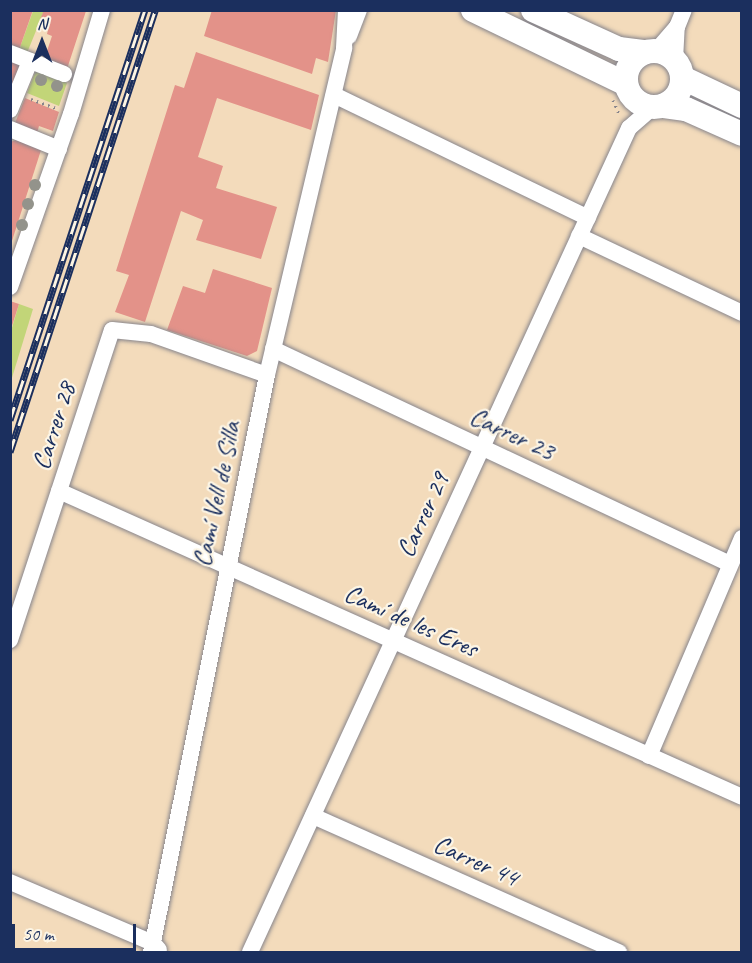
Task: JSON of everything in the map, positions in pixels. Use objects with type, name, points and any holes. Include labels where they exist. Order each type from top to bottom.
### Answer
[{"type":"street","points":[[12,285],[59,149],[102,10]]},
{"type":"street","name":"Camí Vell de Silla","points":[[344,48],[346,10]]},
{"type":"street","name":"Camí Vell de Silla","points":[[155,949],[267,375],[344,48],[359,10]]},
{"type":"street","points":[[473,10],[626,84]]},
{"type":"street","points":[[533,10],[619,49],[665,60],[741,106]]},
{"type":"street","points":[[658,107],[678,95],[665,60],[684,10]]},
{"type":"street","points":[[10,53],[64,74]]},
{"type":"street","points":[[665,60],[627,69],[626,84],[635,101],[658,107],[686,109],[741,134]]},
{"type":"street","points":[[10,111],[30,61]]},
{"type":"street","points":[[333,95],[588,218]]},
{"type":"street","name":"Carrer 29","points":[[250,952],[629,128],[658,107]]},
{"type":"street","points":[[10,129],[59,149]]},
{"type":"street","points":[[579,236],[741,313]]},
{"type":"street","name":"Carrer 28","points":[[10,640],[112,330],[150,334],[267,375]]},
{"type":"street","name":"Carrer 23","points":[[273,349],[730,564]]},
{"type":"street","name":"Camí de les Eres","points":[[59,491],[741,797]]},
{"type":"street","points":[[649,756],[741,538]]},
{"type":"street","name":"Carrer 44","points":[[313,816],[619,952]]},
{"type":"street","points":[[10,882],[155,949]]},
{"type":"path","points":[[24,96],[65,112]]},
{"type":"green space","points":[[33,11],[44,11],[27,53],[19,50]]},
{"type":"green space","points":[[36,70],[67,83],[59,106],[27,93]]},
{"type":"green space","points":[[19,304],[33,309],[11,381],[11,331]]},
{"type":"building","points":[[10,10],[33,10],[19,50],[10,47]]},
{"type":"building","points":[[44,10],[86,11],[67,69],[44,60],[52,36],[47,34],[48,30],[36,30]]},
{"type":"building","points":[[212,10],[336,10],[328,62],[316,58],[312,74],[204,36]]},
{"type":"building","points":[[196,52],[319,95],[311,130],[217,98],[198,157],[223,166],[216,188],[277,207],[261,259],[196,240],[203,220],[181,211],[145,322],[115,312],[129,275],[116,271],[175,85],[184,88]]},
{"type":"building","points":[[10,60],[21,64],[10,92]]},
{"type":"building","points":[[25,98],[59,112],[53,131],[39,126],[37,133],[15,123]]},
{"type":"building","points":[[16,140],[41,150],[11,244],[10,142]]},
{"type":"building","points":[[213,269],[272,288],[257,351],[247,356],[167,330],[183,286],[205,293]]},
{"type":"building","points":[[10,301],[19,304],[11,329],[10,329]]},
{"type":"railway","points":[[10,420],[145,10]]},
{"type":"railway","points":[[10,452],[155,10]]}]
